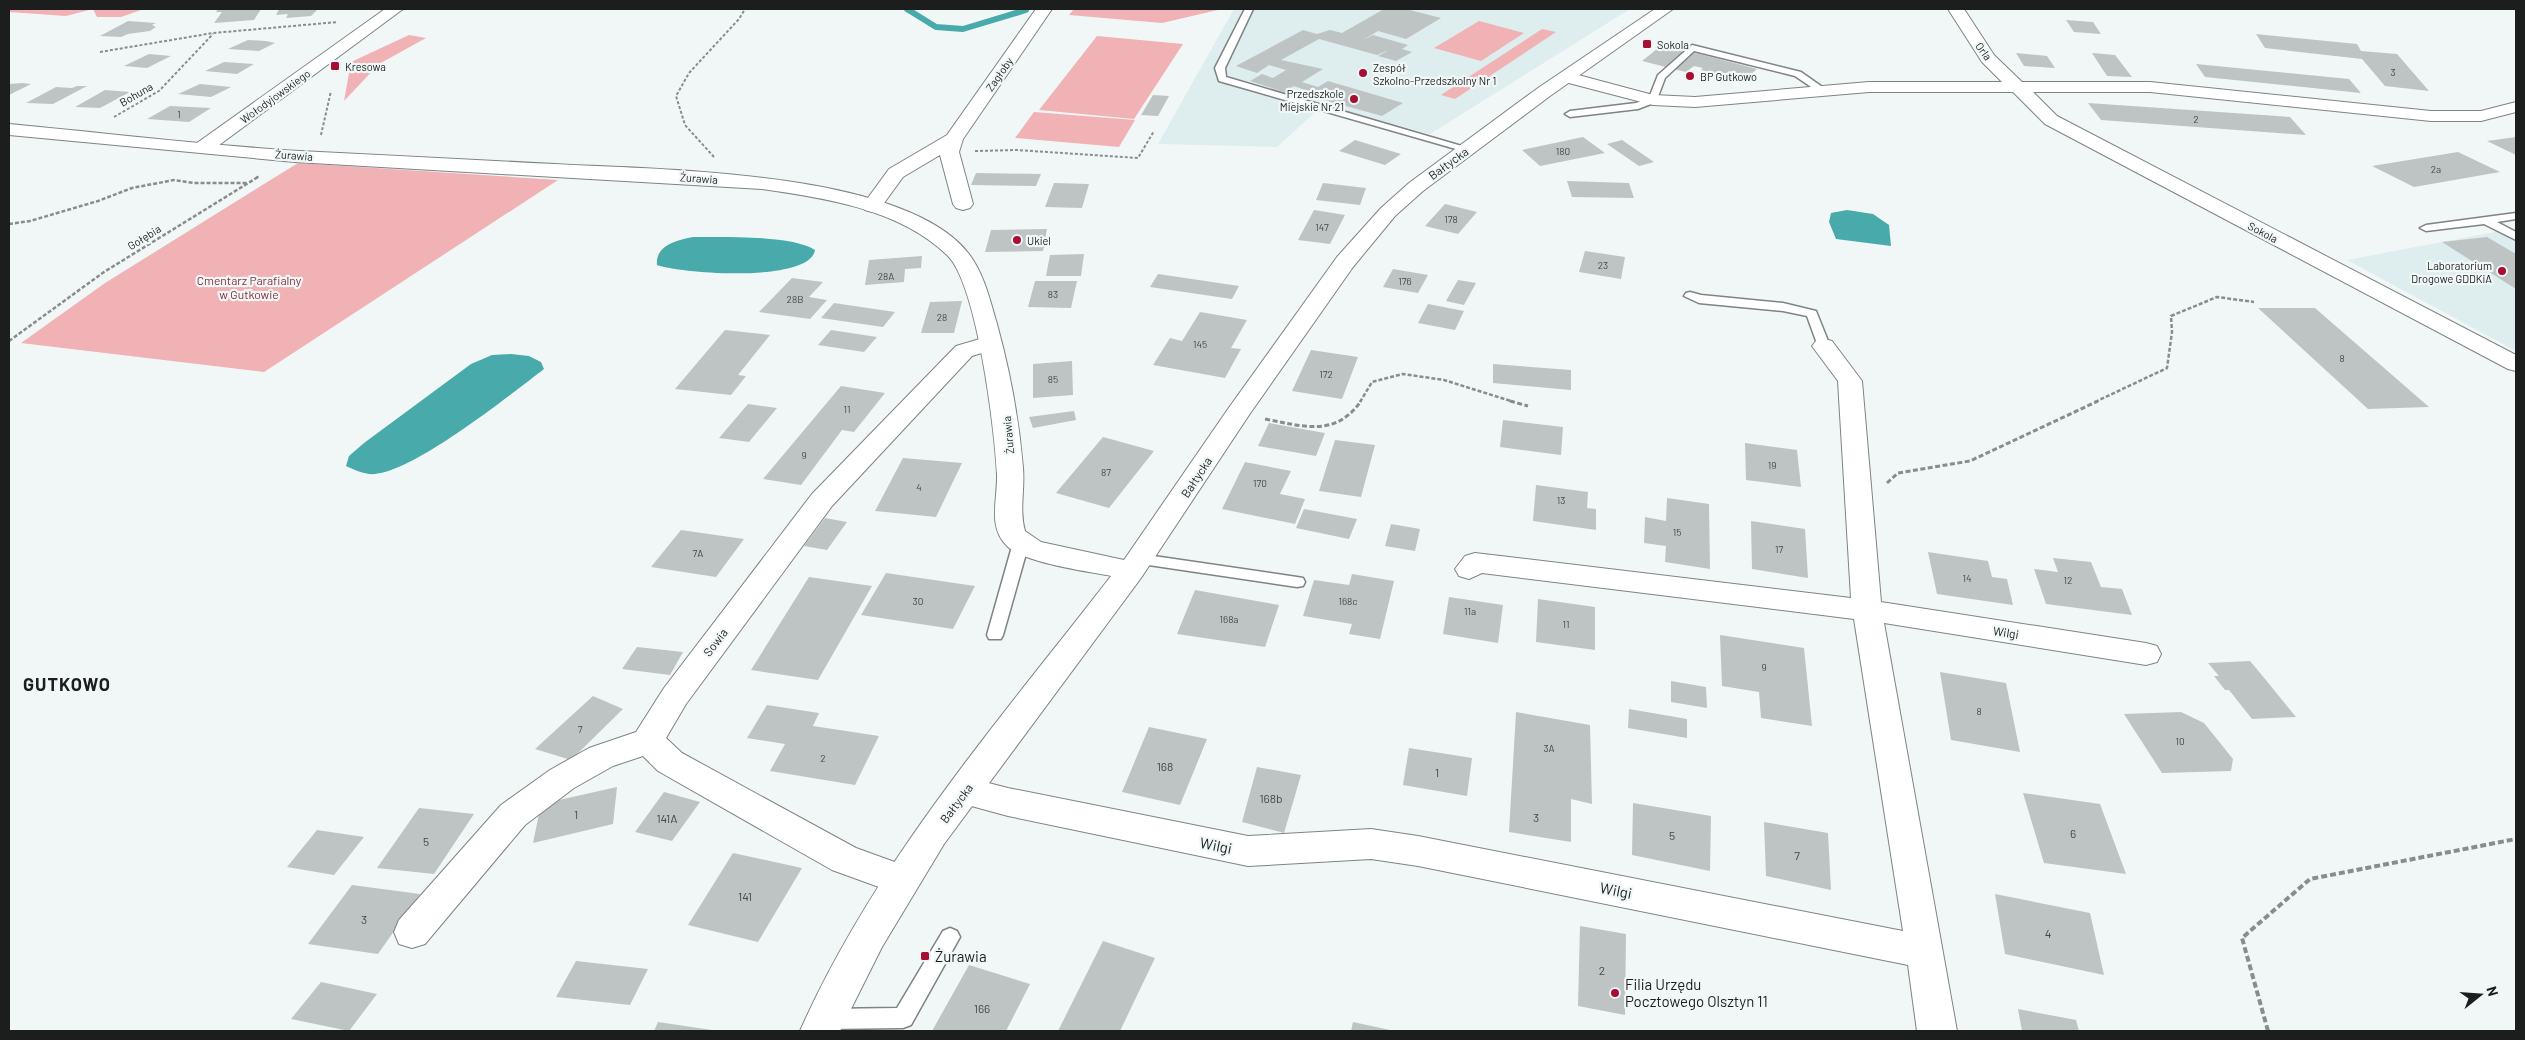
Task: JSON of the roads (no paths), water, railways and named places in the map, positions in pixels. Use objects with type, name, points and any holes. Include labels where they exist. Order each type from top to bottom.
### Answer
[{"type":"street","name":"Wołodyjowskiego","points":[[204,147],[395,9]]},
{"type":"street","name":"Zagłoby","points":[[872,206],[896,173],[952,146],[1044,9]]},
{"type":"street","name":"Bałtycka","points":[[823,1025],[843,981],[902,880],[932,834],[1167,522],[1237,414],[1345,262],[1365,238],[1411,191],[1567,77],[1665,9]]},
{"type":"street","name":"Orla","points":[[1956,9],[1988,58],[2019,87]]},
{"type":"street","points":[[1567,77],[1653,100],[1695,102],[1869,87],[2150,87],[2431,116],[2480,116],[2516,107]]},
{"type":"street","name":"Sokola","points":[[2019,87],[2051,120],[2074,133],[2516,364]]},
{"type":"street","name":"Żurawia","points":[[9,130],[295,156],[721,179],[793,187],[872,206],[928,232],[956,251],[970,271],[990,343],[1007,417],[1011,477],[1009,521],[1011,531],[1021,543]]},
{"type":"street","points":[[952,146],[963,204]]},
{"type":"street","name":"Sowia","points":[[648,741],[675,696],[822,500],[964,351],[990,343]]},
{"type":"street","points":[[1824,346],[1850,381],[1867,610],[1937,1031]]},
{"type":"street","points":[[1021,543],[1042,552],[1135,565]]},
{"type":"street","name":"Wilgi","points":[[1469,569],[1475,563],[1867,610],[2146,654]]},
{"type":"street","points":[[412,932],[513,815],[562,779],[601,757],[648,741],[670,762],[844,859],[902,880]]},
{"type":"street","name":"Wilgi","points":[[965,791],[1008,802],[1248,851],[1371,844],[1418,851],[1925,952]]},
{"type":"lane","points":[[1249,9],[1220,68],[1222,79],[1467,149]]},
{"type":"lane","points":[[1570,114],[1638,106],[1653,100],[1662,77],[1692,48],[1798,74],[1823,91]]},
{"type":"lane","points":[[2426,228],[2516,216]]},
{"type":"lane","points":[[2486,220],[2516,237]]},
{"type":"lane","points":[[1690,296],[1699,299],[1783,307],[1812,314],[1824,346]]},
{"type":"lane","points":[[995,635],[1021,543]]},
{"type":"lane","points":[[1135,565],[1297,582]]},
{"type":"lane","points":[[823,1025],[903,1018],[950,937]]},
{"type":"water","points":[[1847,210],[1873,214],[1889,225],[1891,246],[1836,239],[1829,222],[1831,213]]},
{"type":"water","points":[[693,237],[774,239],[805,245],[815,250],[808,260],[792,268],[769,272],[717,273],[657,265],[657,258],[664,248],[674,242]]},
{"type":"water","points":[[511,354],[529,356],[541,362],[544,369],[462,430],[414,460],[392,470],[375,474],[356,471],[346,466],[349,456],[364,443],[471,364],[492,355]]},
{"type":"waterway","points":[[907,9],[936,27],[963,29],[1026,10]]},
{"type":"place","name":"Sokola","points":[[1647,44]]},
{"type":"place","name":"Kresowa","points":[[335,66]]},
{"type":"place","name":"Zespół Szkolno-Przedszkolny Nr 1","points":[[1363,73]]},
{"type":"place","name":"BP Gutkowo","points":[[1690,76]]},
{"type":"place","name":"Przedszkole Miejskie Nr 21","points":[[1354,99]]},
{"type":"place","name":"Ukiel","points":[[1017,240]]},
{"type":"place","name":"Laboratorium Drogowe GDDKiA","points":[[2502,271]]},
{"type":"place","name":"Żurawia","points":[[925,956]]},
{"type":"place","name":"Filia Urzędu Pocztowego Olsztyn 11","points":[[1615,993]]},
{"type":"district","name":"GUTKOWO","points":[[67,684]]},
{"type":"park label","name":"Cmentarz Parafialny w Gutkowie","points":[[249,287]]}]
